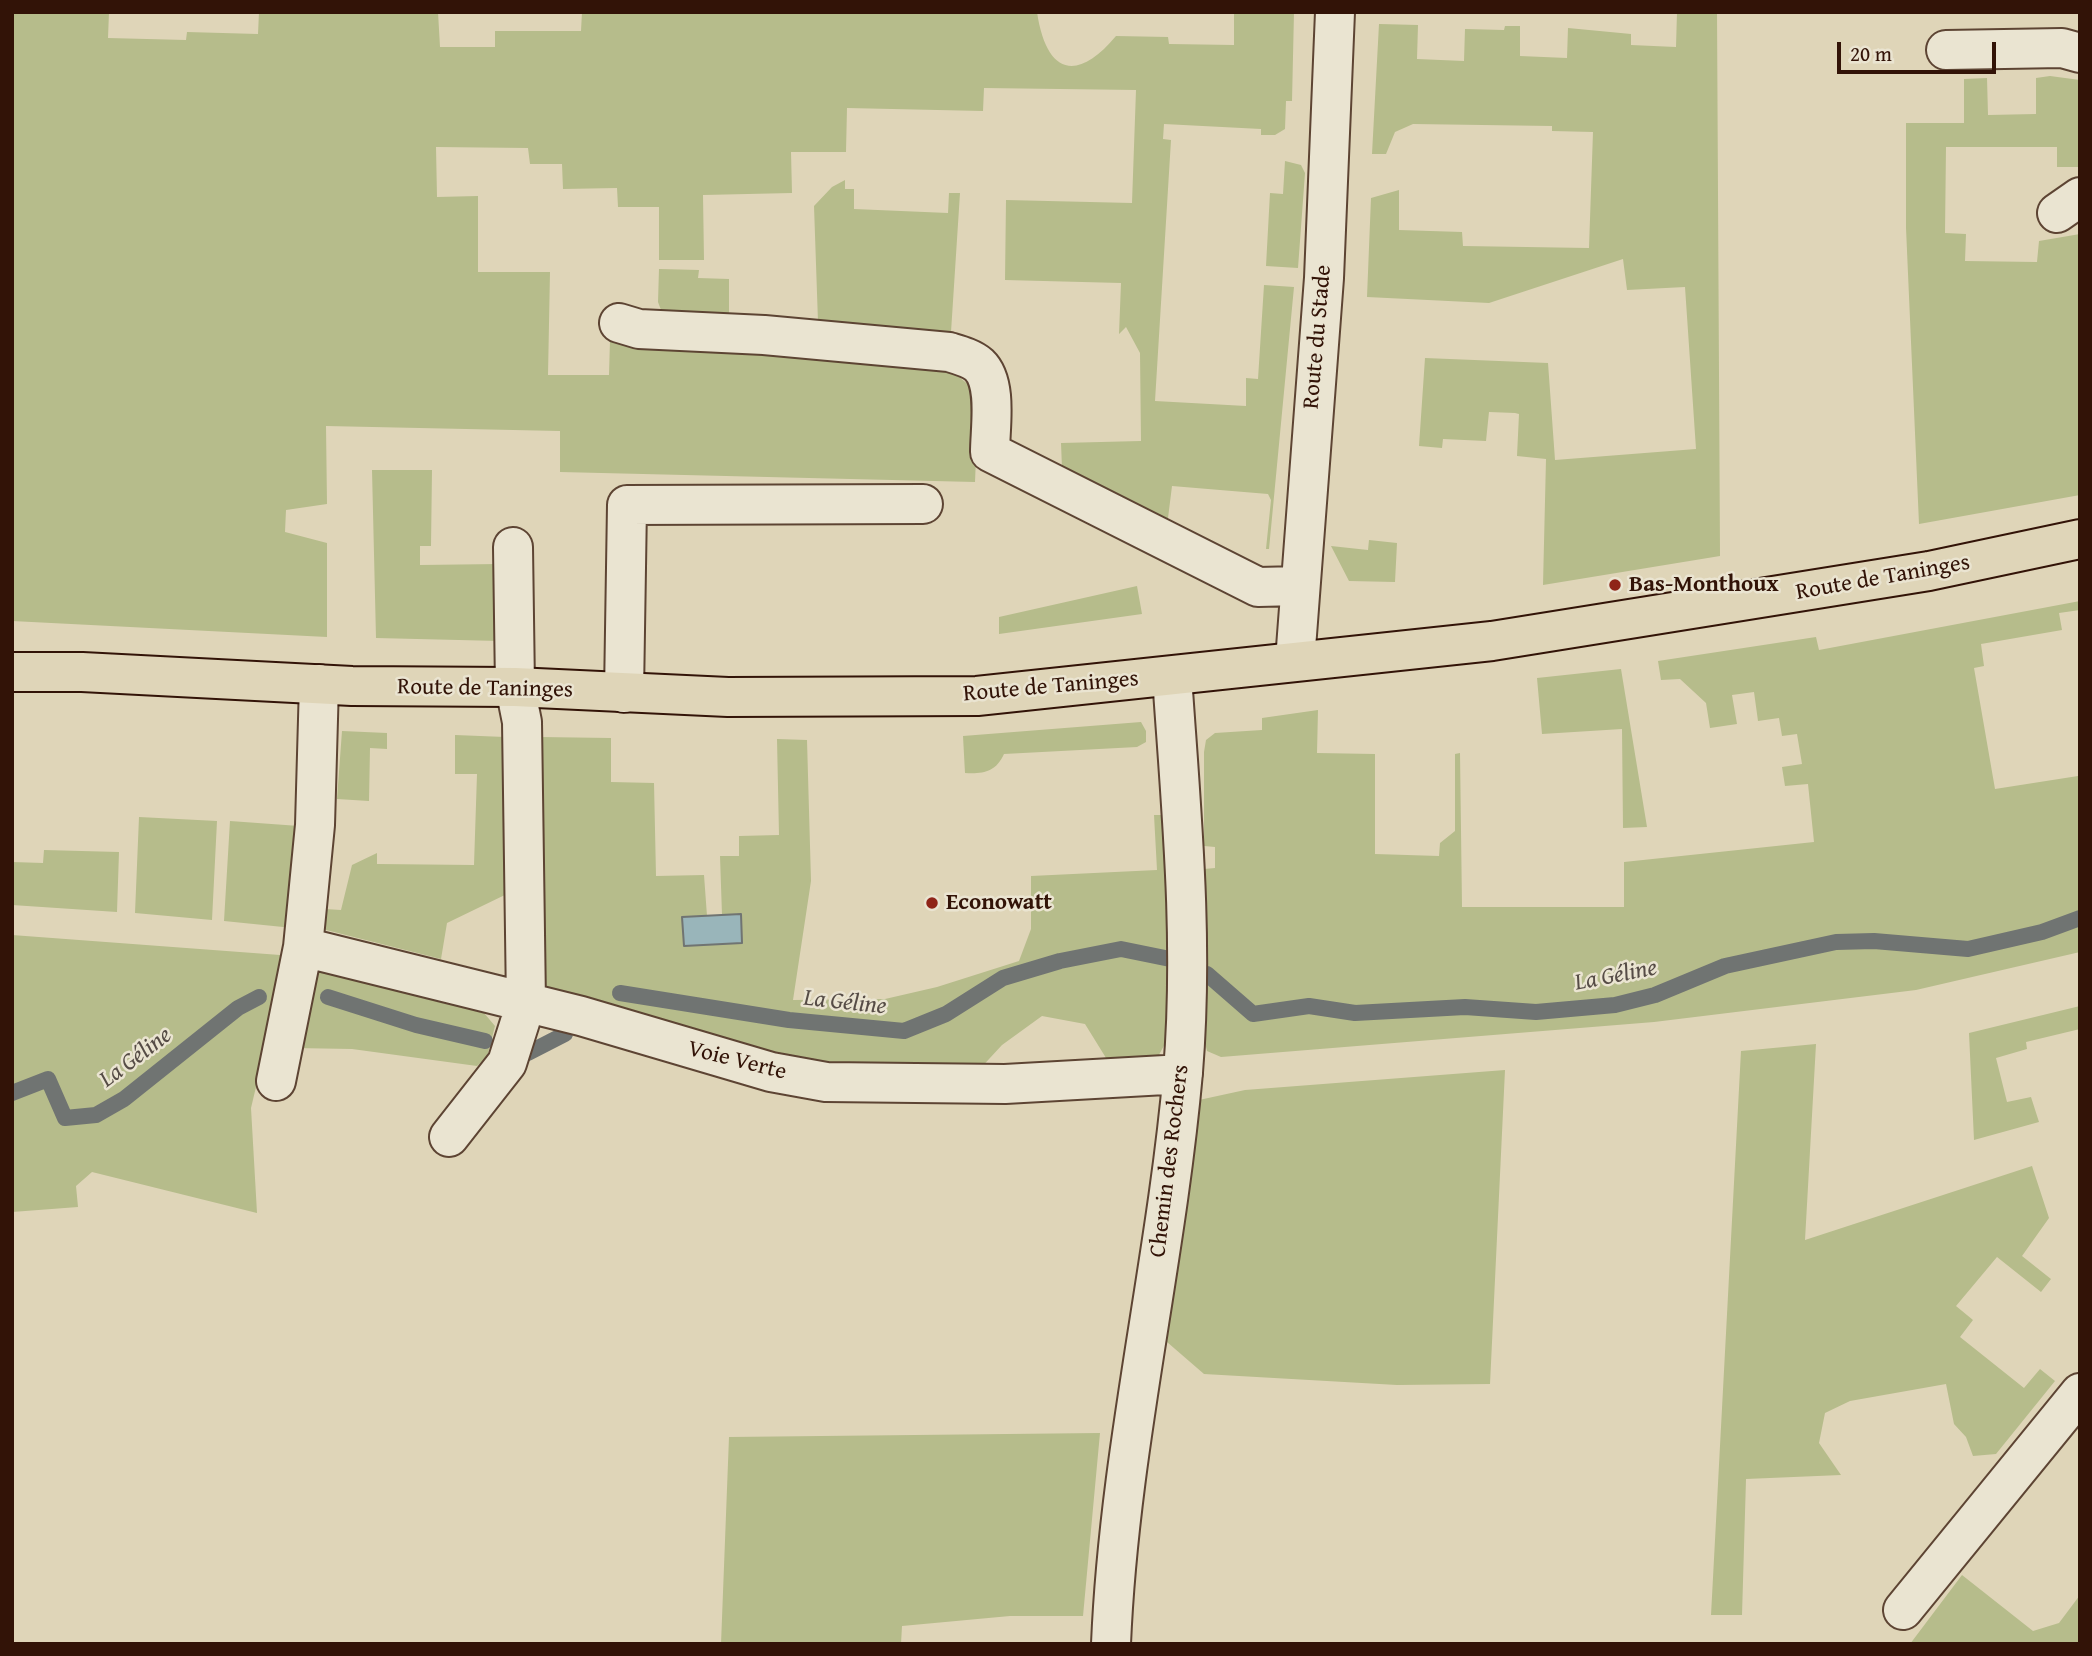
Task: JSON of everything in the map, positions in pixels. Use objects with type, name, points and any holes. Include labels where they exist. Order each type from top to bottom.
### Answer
[{"type":"main road","name":"Route de Taninges","points":[[12,672],[82,671],[319,684],[515,687],[767,698],[977,696],[1482,643],[1638,620],[1928,571],[2080,540]]},
{"type":"street","name":"Route du Stade","points":[[1295,661],[1324,278],[1335,12]]},
{"type":"street","points":[[1946,50],[2062,48],[2080,53]]},
{"type":"street","points":[[619,323],[639,329],[764,335],[949,352],[972,360],[988,378],[990,452],[1258,587],[1299,586]]},
{"type":"street","points":[[624,693],[627,505],[923,504]]},
{"type":"street","points":[[449,1138],[507,1063],[526,1003],[522,723],[515,687],[513,547]]},
{"type":"street","name":"Chemin des Rochers","points":[[1111,1644],[1120,1506],[1183,1074],[1189,978],[1181,779],[1172,676]]},
{"type":"street","points":[[276,1081],[303,947],[314,825],[319,684]]},
{"type":"street","name":"Voie Verte","points":[[303,947],[526,1003],[771,1072],[826,1082],[1005,1084],[1183,1074]]},
{"type":"street","points":[[1903,1610],[2080,1393]]},
{"type":"green space","points":[[12,12],[109,12],[108,38],[186,40],[187,32],[258,34],[259,12],[438,12],[440,47],[495,47],[495,31],[581,31],[582,12],[1037,12],[1041,33],[1055,59],[1065,65],[1076,66],[1088,61],[1116,36],[1168,37],[1169,44],[1234,45],[1234,12],[1294,12],[1292,101],[1286,101],[1285,129],[1275,135],[1261,135],[1261,129],[1164,124],[1163,139],[1171,140],[1155,401],[1246,406],[1246,378],[1258,379],[1264,285],[1294,287],[1269,549],[1266,549],[1271,500],[1268,494],[1172,486],[1167,526],[1062,468],[1061,443],[1141,441],[1140,353],[1126,327],[1119,334],[1121,283],[1005,280],[1006,200],[1132,203],[1136,90],[984,88],[983,111],[847,108],[846,152],[791,152],[792,193],[703,195],[704,260],[659,260],[659,207],[618,207],[617,188],[563,189],[562,164],[530,164],[528,148],[436,147],[437,197],[478,196],[478,272],[550,272],[548,375],[609,375],[610,340],[945,366],[969,385],[978,407],[975,482],[560,472],[560,431],[326,426],[327,504],[286,510],[285,532],[327,543],[327,637],[12,621]]},
{"type":"green space","points":[[1677,12],[1717,12],[1720,556],[1543,585],[1546,459],[1517,456],[1519,414],[1515,413],[1489,412],[1486,441],[1443,439],[1442,448],[1419,446],[1425,358],[1548,363],[1555,460],[1696,449],[1685,287],[1627,290],[1623,259],[1489,303],[1367,297],[1371,198],[1399,190],[1399,230],[1462,232],[1463,246],[1589,248],[1593,132],[1552,131],[1552,126],[1413,124],[1395,132],[1386,154],[1372,154],[1379,24],[1418,25],[1417,59],[1464,61],[1465,29],[1504,30],[1505,26],[1520,26],[1520,56],[1567,58],[1568,28],[1631,34],[1631,45],[1676,47]]},
{"type":"green space","points":[[2050,76],[2080,80],[2080,167],[2057,167],[2057,147],[1946,147],[1945,233],[1966,234],[1965,261],[2037,262],[2039,241],[2080,234],[2080,495],[1919,524],[1906,228],[1906,123],[1964,123],[1964,79],[1987,78],[1988,115],[2036,114],[2036,78]]},
{"type":"green space","points":[[1285,161],[1301,165],[1305,173],[1298,268],[1266,266],[1270,193],[1283,194]]},
{"type":"green space","points":[[845,180],[845,189],[854,189],[854,209],[948,213],[949,193],[960,193],[951,332],[818,322],[814,206],[832,187]]},
{"type":"green space","points":[[659,269],[699,270],[698,278],[729,279],[729,320],[664,318],[658,302]]},
{"type":"green space","points":[[372,470],[432,470],[431,546],[420,546],[420,565],[499,564],[500,641],[376,638]]},
{"type":"green space","points":[[1369,540],[1397,543],[1395,582],[1349,581],[1331,546],[1368,550]]},
{"type":"green space","points":[[1137,586],[1142,614],[999,634],[999,617]]},
{"type":"green space","points":[[2080,601],[2080,610],[2059,613],[2062,630],[1981,644],[1984,666],[1974,668],[1995,789],[2078,776],[2080,952],[1916,990],[1654,1022],[1221,1057],[1207,1051],[1202,1030],[1204,869],[1215,868],[1215,847],[1204,846],[1204,752],[1206,740],[1215,733],[1262,730],[1262,718],[1318,710],[1317,753],[1375,754],[1375,854],[1439,856],[1440,843],[1455,831],[1455,754],[1460,753],[1462,907],[1624,907],[1624,862],[1814,842],[1808,784],[1785,786],[1782,767],[1802,764],[1797,734],[1782,736],[1779,718],[1758,721],[1754,692],[1732,695],[1737,724],[1710,728],[1706,703],[1680,679],[1661,680],[1658,661],[1816,637],[1819,650]]},
{"type":"green space","points":[[1621,669],[1647,827],[1623,828],[1622,729],[1542,734],[1537,678]]},
{"type":"green space","points":[[1141,722],[1146,731],[1146,742],[1137,747],[1004,754],[997,765],[988,771],[965,773],[963,736]]},
{"type":"green space","points":[[342,731],[387,733],[387,749],[370,748],[369,801],[337,799]]},
{"type":"green space","points":[[455,735],[505,737],[511,892],[447,923],[441,959],[326,930],[318,917],[325,909],[341,910],[352,865],[377,853],[377,864],[474,865],[477,774],[455,774]]},
{"type":"green space","points":[[540,737],[611,738],[611,782],[654,783],[656,876],[704,875],[707,916],[683,917],[684,946],[740,914],[722,915],[720,856],[739,856],[739,836],[779,835],[777,739],[807,740],[811,881],[793,1000],[885,999],[937,987],[1019,961],[1031,929],[1031,876],[1157,870],[1154,815],[1170,815],[1173,923],[1166,1042],[1155,1062],[1111,1066],[1085,1024],[1042,1016],[1002,1045],[977,1072],[864,1069],[784,1058],[546,991],[540,973]]},
{"type":"green space","points":[[139,817],[217,821],[212,920],[135,913]]},
{"type":"green space","points":[[230,821],[299,826],[293,928],[224,921]]},
{"type":"green space","points":[[44,850],[119,852],[117,912],[12,905],[12,862],[43,863]]},
{"type":"green space","points":[[12,935],[280,955],[285,965],[251,1108],[257,1213],[92,1172],[76,1186],[78,1207],[12,1212]]},
{"type":"green space","points":[[316,971],[484,1013],[495,1026],[487,1057],[477,1066],[352,1049],[294,1048]]},
{"type":"green space","points":[[2080,1006],[2080,1029],[2026,1042],[2027,1049],[1996,1058],[2007,1102],[2031,1097],[2039,1122],[1974,1140],[1969,1033]]},
{"type":"green space","points":[[1816,1044],[1805,1240],[2032,1166],[2049,1218],[2022,1256],[2051,1279],[2041,1292],[1997,1257],[1956,1306],[1973,1320],[1960,1337],[2024,1388],[2040,1369],[2055,1381],[1996,1454],[1973,1456],[1966,1437],[1954,1424],[1946,1384],[1850,1401],[1825,1413],[1819,1443],[1841,1475],[1746,1479],[1742,1615],[1711,1615],[1741,1051]]},
{"type":"green space","points":[[1505,1070],[1490,1384],[1397,1385],[1204,1374],[1167,1342],[1199,1100],[1245,1090]]},
{"type":"green space","points":[[1100,1433],[1083,1616],[1010,1616],[902,1626],[901,1644],[721,1644],[729,1437]]},
{"type":"green space","points":[[1962,1575],[2033,1631],[2059,1623],[2080,1595],[2080,1644],[1910,1644]]},
{"type":"water","points":[[741,914],[742,943],[684,946],[682,917]]},
{"type":"waterway","name":"La Géline","points":[[1207,974],[1253,1014],[1309,1006],[1355,1013],[1465,1007],[1536,1012],[1615,1005],[1655,995],[1725,966],[1836,942],[1874,941],[1968,949],[2042,932],[2080,918]]},
{"type":"waterway","name":"La Géline","points":[[620,993],[789,1020],[904,1031],[946,1014],[1003,978],[1060,961],[1121,949],[1175,960]]},
{"type":"waterway","name":"La Géline","points":[[12,1093],[48,1079],[65,1118],[96,1115],[124,1099],[238,1008],[259,997]]},
{"type":"waterway","name":"La Géline","points":[[328,997],[416,1025],[485,1041]]},
{"type":"waterway","name":"La Géline","points":[[528,1053],[565,1034]]},
{"type":"place","name":"Bas-Monthoux","points":[[1615,585]]},
{"type":"place","name":"Econowatt","points":[[932,903]]}]
